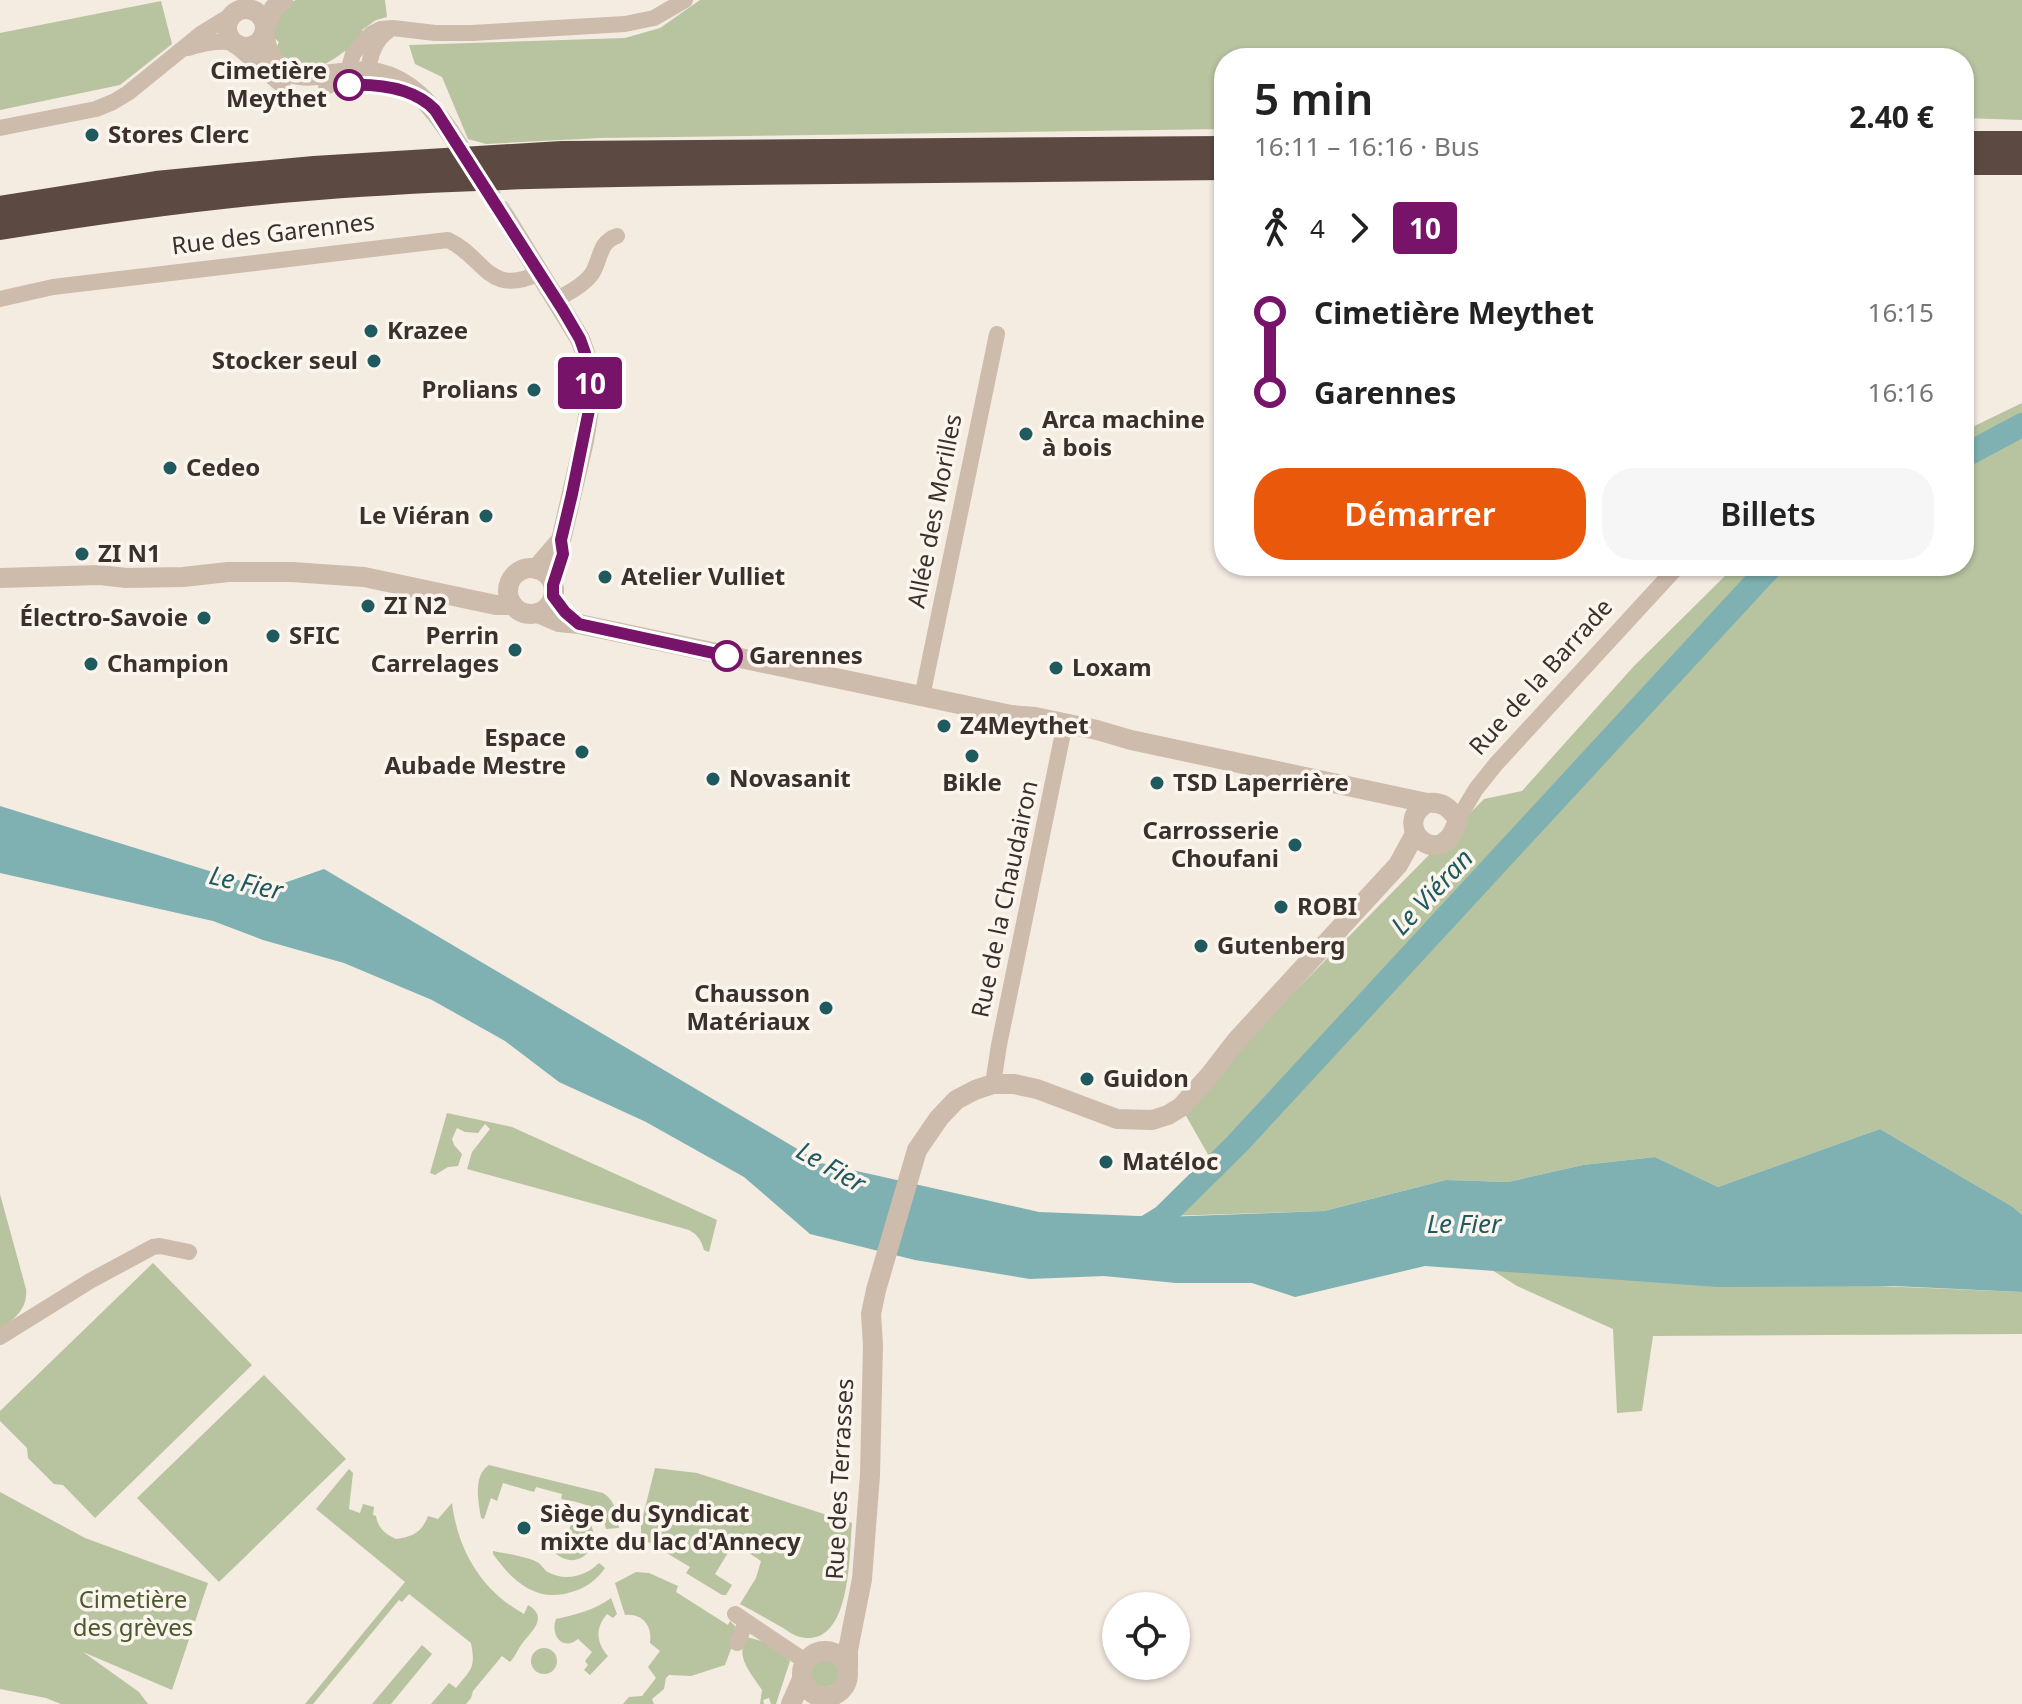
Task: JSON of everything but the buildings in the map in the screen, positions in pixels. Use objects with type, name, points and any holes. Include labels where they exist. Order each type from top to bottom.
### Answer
[{"type":"highway","points":[[1974,143],[2022,143]]},
{"type":"highway","points":[[0,208],[156,183],[314,168],[562,153],[1214,148]]},
{"type":"highway","points":[[1974,163],[2022,163]]},
{"type":"highway","points":[[0,228],[236,195],[455,180],[557,175],[1214,168]]},
{"type":"street","points":[[0,128],[104,106],[128,93],[202,33],[264,0]]},
{"type":"street","points":[[183,49],[221,41],[251,46],[259,42],[269,14],[283,0]]},
{"type":"street","points":[[326,87],[336,81],[356,78],[383,34],[393,28],[472,33],[625,24],[654,18],[685,0]]},
{"type":"street","points":[[425,99],[386,87],[361,84],[292,88],[271,75],[236,44],[227,26],[239,11],[251,9],[259,14],[266,47],[272,58],[287,72],[302,77],[358,72],[396,79],[425,99],[449,131]]},
{"type":"street","points":[[505,217],[580,339],[590,382],[584,441],[561,540],[563,554],[553,590],[548,607],[538,613],[527,614],[517,609],[511,595],[519,572],[536,569],[547,575],[553,590],[565,612],[579,624]]},
{"type":"street","points":[[557,299],[576,288],[592,273],[604,244],[617,236]]},
{"type":"street","name":"Rue des Garennes","points":[[0,299],[53,287],[448,240],[459,245],[484,270],[497,278],[523,279],[539,273]]},
{"type":"street","name":"Allée des Morilles","points":[[922,697],[997,334]]},
{"type":"street","points":[[536,569],[561,540]]},
{"type":"street","points":[[0,578],[100,575],[126,578],[292,572],[364,577],[476,601],[511,595]]},
{"type":"street","name":"Rue de la Barrade","points":[[1458,819],[1476,789],[1669,576]]},
{"type":"street","points":[[538,613],[559,622],[1011,715],[1065,723],[1131,740],[1435,803],[1449,807],[1458,819],[1452,836],[1447,842],[1420,833],[1390,795]]},
{"type":"street","name":"Rue de la Chaudairon","points":[[993,1084],[1065,723]]},
{"type":"street","name":"Rue de la Barrade","points":[[1435,803],[1476,789]]},
{"type":"street","points":[[993,1084],[1037,1089],[1117,1119],[1152,1120],[1181,1107],[1236,1041],[1398,865],[1420,833],[1420,807],[1435,803]]},
{"type":"street","name":"Rue des Terrasses","points":[[848,1667],[848,1650],[862,1579],[870,1475],[873,1345],[882,1292],[916,1175],[939,1118],[956,1100],[993,1084]]},
{"type":"street","points":[[0,1337],[90,1281],[153,1247],[189,1252]]},
{"type":"street","name":"Rue des Terrasses","points":[[791,1704],[809,1664],[854,1615]]},
{"type":"street","points":[[737,1643],[740,1618],[809,1664]]},
{"type":"street","points":[[829,1651],[843,1659],[848,1667],[845,1687],[838,1693],[822,1700],[806,1687],[809,1664],[829,1651]]},
{"type":"green space","points":[[296,0],[385,0],[387,17],[376,20],[362,30],[365,34],[349,53],[345,51],[323,65],[309,69],[281,55],[277,48],[279,42],[273,37],[284,5]]},
{"type":"green space","points":[[700,0],[2022,0],[2022,120],[1974,118],[1974,48],[1214,48],[1214,129],[601,138],[486,144],[468,139],[442,77],[415,64],[409,45],[625,38],[660,28]]},
{"type":"green space","points":[[161,1],[172,44],[120,85],[0,110],[0,33]]},
{"type":"green space","points":[[2022,403],[2022,1215],[1880,1129],[1718,1187],[1655,1157],[1583,1165],[1508,1182],[1446,1180],[1324,1211],[1166,1216],[1214,1165],[1181,1107],[1484,799],[1522,791],[1634,666],[1725,576],[1974,576],[1974,426]]},
{"type":"green space","points":[[447,1113],[512,1127],[717,1220],[709,1252],[689,1230],[467,1169],[472,1152],[490,1129],[485,1124],[478,1133],[457,1128],[452,1139],[462,1154],[458,1166],[448,1167],[435,1175],[430,1173]]},
{"type":"green space","points":[[0,1194],[26,1296],[19,1312],[0,1329]]},
{"type":"green space","points":[[153,1263],[252,1365],[95,1518],[63,1485],[54,1484],[28,1458],[27,1448],[0,1421],[0,1411]]},
{"type":"green space","points":[[1492,1270],[2022,1292],[2022,1334],[1653,1336],[1642,1411],[1617,1413],[1613,1329],[1517,1286]]},
{"type":"green space","points":[[264,1375],[346,1459],[219,1582],[137,1498]]},
{"type":"green space","points":[[489,1465],[603,1493],[613,1504],[619,1528],[606,1529],[595,1510],[561,1499],[562,1494],[536,1487],[534,1492],[503,1483],[497,1501],[491,1498],[484,1519],[481,1518],[479,1482]]},
{"type":"green space","points":[[655,1468],[697,1473],[852,1523],[844,1596],[839,1614],[830,1628],[817,1637],[798,1636],[740,1604],[756,1578],[761,1561],[734,1543],[715,1574],[732,1585],[726,1595],[722,1595],[686,1573],[690,1567],[645,1540],[641,1524]]},
{"type":"green space","points":[[349,1469],[353,1473],[349,1509],[360,1513],[363,1504],[374,1507],[373,1515],[380,1527],[396,1539],[416,1533],[428,1516],[438,1519],[452,1503],[460,1537],[474,1568],[509,1605],[524,1614],[528,1605],[537,1615],[536,1625],[512,1660],[510,1662],[502,1656],[466,1704],[431,1704],[449,1683],[456,1688],[469,1672],[473,1658],[471,1643],[409,1594],[402,1602],[399,1600],[313,1704],[305,1704],[405,1582],[316,1509]]},
{"type":"green space","name":"Cimetière des grèves","points":[[0,1492],[85,1538],[208,1583],[172,1690],[83,1652],[139,1692],[148,1704],[61,1704],[0,1689]]},
{"type":"green space","points":[[572,1514],[584,1518],[594,1536],[586,1554],[568,1560],[556,1554],[569,1533]]},
{"type":"green space","points":[[493,1551],[533,1560],[546,1571],[560,1576],[581,1575],[599,1563],[605,1568],[593,1581],[579,1589],[556,1595],[544,1594],[516,1580]]},
{"type":"green space","points":[[636,1572],[649,1573],[678,1586],[676,1592],[728,1625],[730,1621],[735,1626],[734,1641],[725,1665],[691,1676],[669,1675],[664,1689],[652,1699],[654,1704],[623,1704],[629,1697],[642,1696],[656,1678],[648,1667],[660,1651],[650,1643],[650,1631],[645,1622],[636,1616],[625,1615],[615,1583]]},
{"type":"green space","points":[[611,1598],[617,1614],[613,1618],[607,1614],[600,1624],[598,1635],[608,1656],[590,1675],[584,1670],[588,1665],[585,1661],[592,1652],[578,1639],[567,1643],[559,1640],[555,1630],[556,1619],[578,1614]]},
{"type":"green space","points":[[747,1637],[768,1643],[790,1661],[776,1704],[771,1704],[769,1698],[760,1704],[762,1690],[743,1658],[743,1644]]},
{"type":"green space","points":[[422,1645],[432,1654],[391,1704],[372,1704]]},
{"type":"green space","points":[[544,1648],[553,1652],[557,1661],[553,1670],[544,1674],[535,1670],[531,1661],[535,1652]]},
{"type":"green space","points":[[825,1659],[835,1663],[839,1673],[835,1683],[825,1687],[815,1683],[811,1673],[815,1663]]},
{"type":"water","name":"Le Fier","points":[[0,806],[267,889],[324,869],[821,1163],[1039,1212],[1163,1217],[1324,1211],[1446,1180],[1508,1182],[1583,1165],[1655,1157],[1718,1187],[1880,1129],[2022,1215],[2022,1292],[1893,1286],[1718,1287],[1425,1266],[1295,1297],[1252,1283],[1176,1283],[1104,1276],[1030,1279],[915,1260],[810,1234],[744,1177],[646,1122],[559,1082],[505,1041],[432,1000],[344,963],[263,940],[213,921],[0,873]]},
{"type":"waterway","name":"Le Viéran","points":[[1974,451],[2022,425]]},
{"type":"waterway","name":"Le Viéran","points":[[1137,1233],[1163,1217],[1237,1144],[1762,576]]},
{"type":"tunnel","points":[[449,131],[505,217]]},
{"type":"bus line","name":"10","points":[[349,85],[386,87],[425,99],[505,217],[580,339],[589,369],[590,396],[553,596],[565,612],[589,628],[727,656]]},
{"type":"place","name":"Cimetière Meythet","points":[[349,85]]},
{"type":"place","name":"Stores Clerc","points":[[92,135]]},
{"type":"place","name":"Krazee","points":[[371,331]]},
{"type":"place","name":"Stocker seul","points":[[374,361]]},
{"type":"place","name":"Prolians","points":[[534,390]]},
{"type":"place","name":"Arca machine à bois","points":[[1026,434]]},
{"type":"place","name":"Cedeo","points":[[170,468]]},
{"type":"place","name":"Le Viéran","points":[[486,516]]},
{"type":"place","name":"ZI N1","points":[[82,554]]},
{"type":"place","name":"Atelier Vulliet","points":[[605,577]]},
{"type":"place","name":"ZI N2","points":[[368,606]]},
{"type":"place","name":"Électro-Savoie","points":[[204,618]]},
{"type":"place","name":"SFIC","points":[[273,636]]},
{"type":"place","name":"Perrin Carrelages","points":[[515,650]]},
{"type":"place","name":"Garennes","points":[[727,656]]},
{"type":"place","name":"Champion","points":[[91,664]]},
{"type":"place","name":"Loxam","points":[[1056,668]]},
{"type":"place","name":"Z4Meythet","points":[[944,726]]},
{"type":"place","name":"Espace Aubade Mestre","points":[[582,752]]},
{"type":"place","name":"Bikle","points":[[972,756]]},
{"type":"place","name":"Novasanit","points":[[713,779]]},
{"type":"place","name":"TSD Laperrière","points":[[1157,783]]},
{"type":"place","name":"Carrosserie Choufani","points":[[1295,845]]},
{"type":"place","name":"ROBI","points":[[1281,907]]},
{"type":"place","name":"Gutenberg","points":[[1201,946]]},
{"type":"place","name":"Chausson Matériaux","points":[[826,1008]]},
{"type":"place","name":"Guidon","points":[[1087,1079]]},
{"type":"place","name":"Matéloc","points":[[1106,1162]]},
{"type":"place","name":"Siège du Syndicat mixte du lac d'Annecy","points":[[524,1528]]}]
